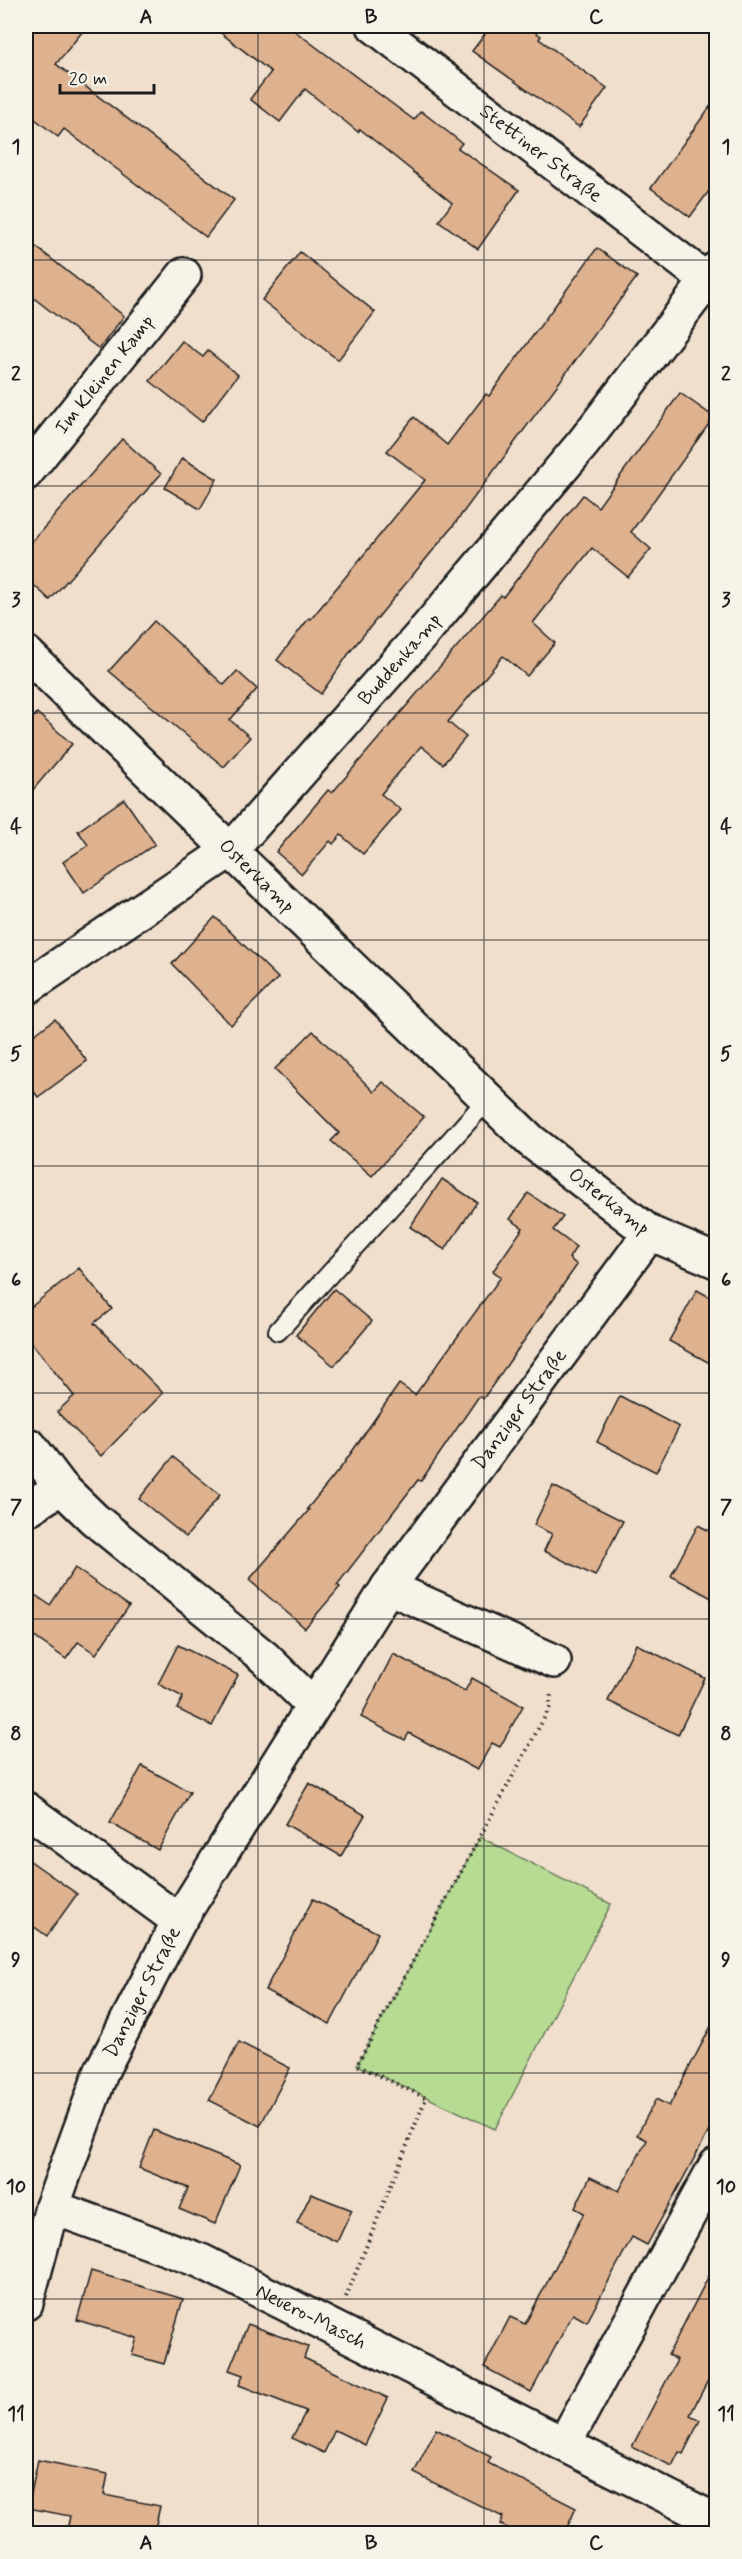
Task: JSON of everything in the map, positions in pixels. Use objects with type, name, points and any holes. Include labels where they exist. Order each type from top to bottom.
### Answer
[{"type":"street","name":"Stettiner Straße","points":[[374,26],[712,275]]},
{"type":"street","name":"Im Kleinen Kamp","points":[[26,473],[184,275]]},
{"type":"street","name":"Buddenkamp","points":[[26,988],[232,849],[415,642],[577,451],[712,275]]},
{"type":"street","name":"Osterkamp","points":[[26,653],[232,849],[531,1141],[650,1233],[717,1261]]},
{"type":"street","name":"Danziger Straße","points":[[26,2303],[52,2207],[102,2070],[179,1921],[312,1704],[388,1587],[650,1233]]},
{"type":"street","points":[[26,1447],[30,1446],[61,1488],[94,1519],[265,1658],[312,1704]]},
{"type":"street","points":[[26,1510],[61,1488]]},
{"type":"street","points":[[388,1587],[554,1661]]},
{"type":"street","points":[[26,1809],[179,1921]]},
{"type":"street","points":[[564,2444],[717,2165]]},
{"type":"street","name":"Neuero-Masch","points":[[52,2207],[201,2261],[717,2521]]},
{"type":"lane","points":[[278,1331],[488,1099]]},
{"type":"path","points":[[334,2328],[426,2098],[357,2065],[550,1707],[554,1661]]},
{"type":"green space","points":[[480,1837],[611,1904],[495,2129],[357,2065]]},
{"type":"building","points":[[26,26],[87,26],[56,64],[234,200],[206,237],[64,129],[58,137],[26,112]]},
{"type":"building","points":[[212,26],[288,26],[414,120],[421,111],[462,143],[458,148],[519,190],[478,249],[439,221],[452,203],[360,129],[358,132],[305,89],[280,122],[250,99],[271,72]]},
{"type":"building","points":[[491,26],[526,26],[541,36],[539,39],[607,88],[579,127],[472,51]]},
{"type":"building","points":[[717,97],[717,180],[690,217],[651,188]]},
{"type":"building","points":[[26,239],[124,316],[99,349],[26,292]]},
{"type":"building","points":[[597,248],[637,277],[453,526],[352,649],[321,694],[277,660],[309,618],[311,619],[425,480],[387,451],[414,417],[447,445],[486,394],[489,396]]},
{"type":"building","points":[[300,252],[375,312],[338,360],[262,300]]},
{"type":"building","points":[[182,341],[203,357],[208,351],[238,375],[202,422],[150,381]]},
{"type":"building","points":[[680,393],[714,417],[631,532],[651,549],[628,577],[592,548],[533,623],[555,643],[527,676],[503,656],[448,722],[466,737],[443,764],[421,746],[381,794],[401,810],[363,854],[341,835],[333,844],[330,841],[302,874],[276,852],[328,790],[332,793],[501,595],[503,597],[583,495],[598,507]]},
{"type":"building","points":[[122,439],[161,474],[50,600],[26,578],[26,548]]},
{"type":"building","points":[[182,458],[217,479],[200,509],[165,488]]},
{"type":"building","points":[[154,621],[224,685],[237,671],[257,689],[230,720],[250,737],[224,767],[109,671]]},
{"type":"building","points":[[37,713],[72,744],[26,798],[26,727]]},
{"type":"building","points":[[124,799],[155,844],[84,893],[63,862],[88,845],[78,831]]},
{"type":"building","points":[[215,917],[278,978],[231,1025],[172,964]]},
{"type":"building","points":[[55,1019],[87,1061],[38,1097],[26,1081],[26,1041]]},
{"type":"building","points":[[313,1031],[374,1092],[383,1082],[424,1117],[372,1176],[331,1141],[339,1133],[275,1069]]},
{"type":"building","points":[[442,1179],[477,1202],[445,1250],[410,1227]]},
{"type":"building","points":[[528,1193],[563,1217],[553,1230],[576,1247],[569,1258],[577,1265],[483,1399],[479,1396],[421,1481],[418,1480],[337,1585],[340,1587],[305,1628],[249,1580],[309,1510],[307,1509],[342,1466],[399,1384],[415,1395],[501,1277],[493,1271],[523,1228],[510,1219]]},
{"type":"building","points":[[79,1268],[112,1309],[94,1323],[163,1393],[101,1456],[57,1412],[74,1396],[26,1336],[26,1311]]},
{"type":"building","points":[[334,1289],[372,1321],[334,1366],[296,1335]]},
{"type":"building","points":[[697,1290],[717,1301],[717,1367],[669,1341]]},
{"type":"building","points":[[620,1396],[679,1427],[656,1472],[597,1442]]},
{"type":"building","points":[[173,1457],[220,1495],[186,1537],[139,1499]]},
{"type":"building","points":[[553,1486],[623,1521],[595,1576],[544,1551],[552,1534],[534,1525]]},
{"type":"building","points":[[698,1525],[717,1535],[717,1601],[671,1576]]},
{"type":"building","points":[[75,1568],[129,1606],[96,1654],[78,1642],[66,1659],[26,1631],[26,1609],[35,1595],[50,1605]]},
{"type":"building","points":[[636,1644],[705,1678],[678,1735],[608,1701]]},
{"type":"building","points":[[178,1645],[238,1675],[212,1726],[177,1709],[183,1697],[158,1684]]},
{"type":"building","points":[[393,1654],[465,1691],[472,1678],[523,1706],[500,1747],[492,1743],[477,1770],[409,1733],[405,1740],[361,1717]]},
{"type":"building","points":[[142,1766],[190,1792],[158,1850],[110,1823]]},
{"type":"building","points":[[309,1783],[365,1815],[341,1856],[285,1824]]},
{"type":"building","points":[[26,1858],[77,1894],[47,1936],[26,1921]]},
{"type":"building","points":[[313,1899],[378,1933],[330,2024],[265,1990]]},
{"type":"building","points":[[717,2015],[717,2116],[647,2245],[632,2237],[587,2322],[573,2314],[531,2392],[484,2367],[510,2317],[525,2324],[584,2213],[575,2208],[590,2177],[619,2191],[647,2140],[637,2135],[656,2099],[669,2106]]},
{"type":"building","points":[[239,2042],[290,2068],[260,2126],[209,2100]]},
{"type":"building","points":[[154,2130],[240,2165],[215,2224],[179,2209],[188,2188],[139,2168]]},
{"type":"building","points":[[311,2194],[352,2210],[337,2242],[297,2223]]},
{"type":"building","points":[[717,2260],[717,2363],[690,2415],[700,2420],[683,2454],[679,2452],[672,2466],[632,2447],[677,2360],[668,2355]]},
{"type":"building","points":[[91,2271],[183,2299],[164,2364],[132,2355],[137,2338],[77,2320]]},
{"type":"building","points":[[248,2324],[308,2347],[304,2358],[388,2398],[365,2445],[335,2430],[324,2453],[292,2438],[306,2411],[239,2385],[243,2375],[229,2370]]},
{"type":"building","points":[[436,2429],[491,2457],[488,2463],[576,2508],[564,2534],[518,2534],[500,2524],[503,2517],[414,2473]]},
{"type":"building","points":[[38,2460],[108,2474],[104,2495],[160,2506],[154,2534],[66,2534],[70,2516],[28,2508]]}]
